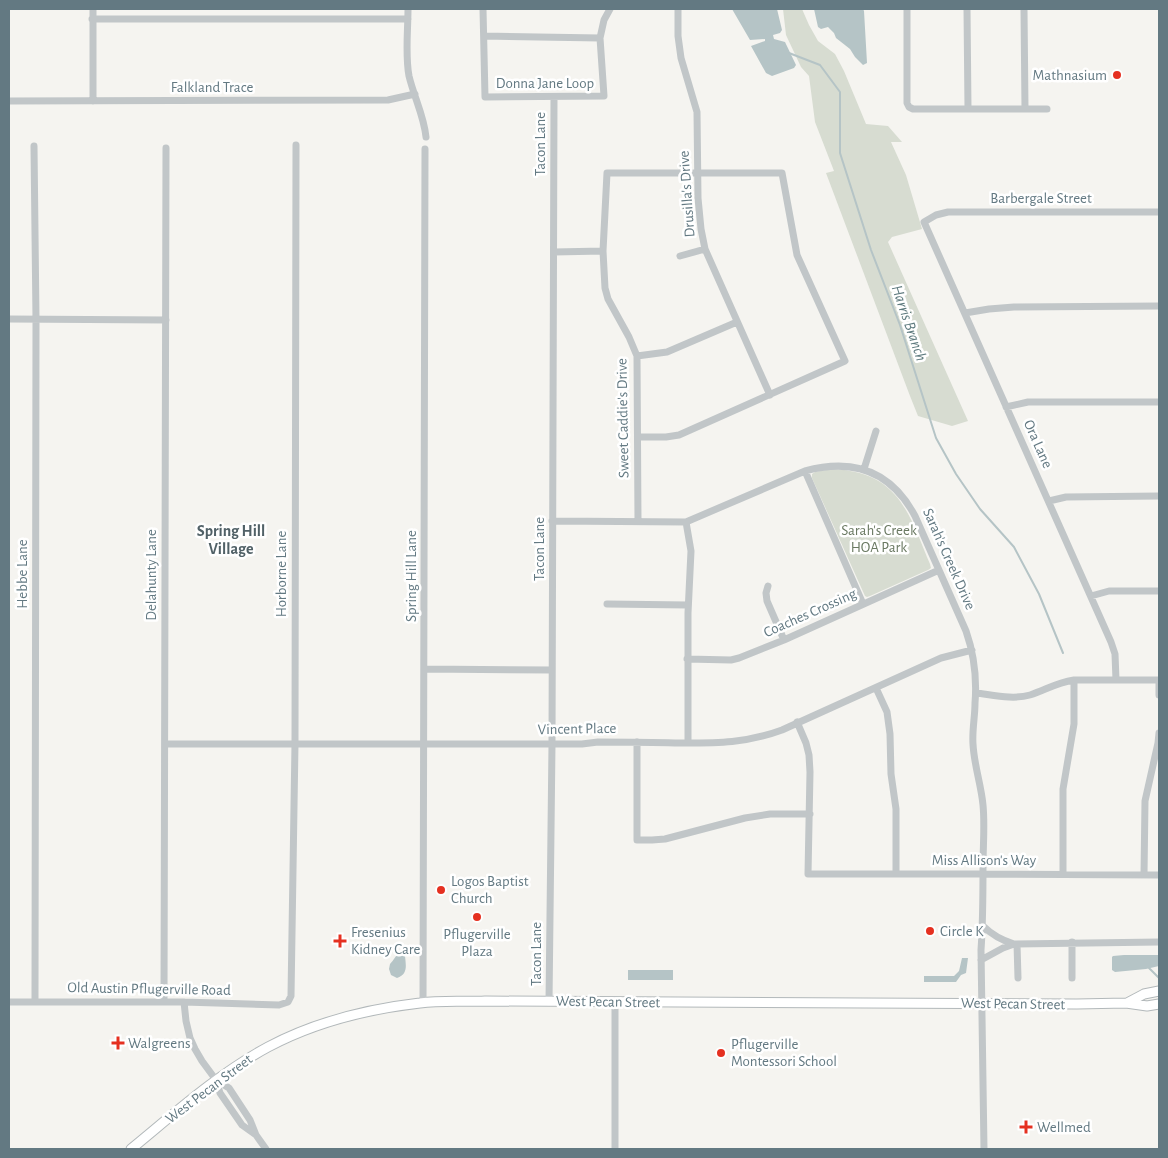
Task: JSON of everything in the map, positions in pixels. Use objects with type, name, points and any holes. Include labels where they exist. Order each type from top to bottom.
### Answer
[{"type":"main road","name":"West Pecan Street","points":[[1126,1003],[1144,994],[1159,991]]},
{"type":"main road","name":"West Pecan Street","points":[[131,1149],[216,1080],[269,1046],[295,1034],[353,1015],[423,1002],[1126,1003],[1147,1006],[1159,1004]]},
{"type":"street","points":[[92,9],[93,100]]},
{"type":"street","points":[[408,9],[409,75],[422,114],[426,137]]},
{"type":"street","name":"Donna Jane Loop","points":[[483,9],[485,97],[604,96],[600,38],[604,20],[610,9]]},
{"type":"street","name":"Drusilla's Drive","points":[[678,9],[678,36],[681,58],[697,112],[697,172],[701,229],[705,249],[770,395]]},
{"type":"street","points":[[907,9],[907,103],[910,107],[913,109],[1046,109]]},
{"type":"street","points":[[967,9],[968,109]]},
{"type":"street","points":[[1024,9],[1025,109]]},
{"type":"street","points":[[92,20],[408,19]]},
{"type":"street","points":[[484,36],[600,38]]},
{"type":"street","name":"Falkland Trace","points":[[9,101],[388,100],[415,94]]},
{"type":"street","name":"Tacon Lane","points":[[549,1002],[552,744],[554,97]]},
{"type":"street","name":"Horborne Lane","points":[[288,1002],[291,996],[295,744],[296,145]]},
{"type":"street","name":"Hebbe Lane","points":[[34,146],[36,319],[35,1002]]},
{"type":"street","name":"Delahunty Lane","points":[[164,1002],[166,148]]},
{"type":"street","name":"Spring Hill Lane","points":[[423,1002],[425,149]]},
{"type":"street","name":"Sweet Caddie's Drive","points":[[638,521],[637,356],[604,288],[603,251],[606,172],[697,172]]},
{"type":"street","points":[[638,437],[679,435],[845,361],[798,255],[782,173],[697,172]]},
{"type":"street","name":"Barbergale Street","points":[[924,222],[936,215],[948,212],[1159,212]]},
{"type":"street","name":"Ora Lane","points":[[924,222],[1091,596],[1115,654],[1116,680]]},
{"type":"street","points":[[680,256],[705,249]]},
{"type":"street","points":[[554,252],[603,251]]},
{"type":"street","points":[[965,313],[1014,307],[1159,306]]},
{"type":"street","points":[[9,319],[166,320]]},
{"type":"street","points":[[637,356],[667,352],[737,322]]},
{"type":"street","points":[[1006,407],[1028,402],[1159,402]]},
{"type":"street","points":[[864,469],[876,431]]},
{"type":"street","name":"Sarah's Creek Drive","points":[[552,521],[686,522],[805,471],[831,465],[851,466],[873,473],[891,485],[905,500],[915,516],[966,631],[975,667],[976,693],[973,745],[983,805],[983,926],[981,960],[984,1149]]},
{"type":"street","points":[[805,471],[863,604]]},
{"type":"street","points":[[1049,502],[1066,497],[1159,496]]},
{"type":"street","points":[[686,522],[691,551],[687,659],[688,743]]},
{"type":"street","name":"Coaches Crossing","points":[[687,659],[735,659],[784,640],[939,570]]},
{"type":"street","points":[[768,586],[767,600],[784,640]]},
{"type":"street","points":[[1091,596],[1109,591],[1159,591]]},
{"type":"street","points":[[607,604],[688,605]]},
{"type":"street","name":"Vincent Place","points":[[165,744],[423,745],[467,743],[738,742],[782,730],[941,658],[972,650]]},
{"type":"street","points":[[424,669],[552,670]]},
{"type":"street","points":[[1064,874],[1063,789],[1074,724],[1074,680]]},
{"type":"street","points":[[976,693],[1018,698],[1074,680],[1159,680],[1159,695]]},
{"type":"street","points":[[876,688],[887,712],[890,734],[891,774],[896,809],[896,874]]},
{"type":"street","points":[[637,742],[637,840],[665,839],[746,818],[770,814],[810,814],[809,755],[797,722]]},
{"type":"street","points":[[1144,875],[1145,801],[1159,732]]},
{"type":"street","name":"Miss Allison's Way","points":[[810,814],[808,874],[1159,875]]},
{"type":"street","points":[[983,926],[991,934],[1003,941],[1015,944],[1159,942]]},
{"type":"street","points":[[1072,942],[1072,978]]},
{"type":"street","points":[[981,960],[1015,944]]},
{"type":"street","points":[[1015,944],[1018,978]]},
{"type":"street","name":"Old Austin Pflugerville Road","points":[[9,1002],[184,1002],[279,1005],[288,1002]]},
{"type":"street","points":[[184,1002],[190,1038],[202,1061],[216,1080],[220,1094],[242,1125],[256,1135],[266,1149]]},
{"type":"street","points":[[615,1002],[615,1149]]},
{"type":"green space","points":[[783,9],[802,9],[818,41],[835,54],[866,124],[888,126],[902,142],[891,142],[906,175],[922,229],[892,237],[888,242],[968,421],[952,426],[918,416],[826,173],[834,171],[815,122],[809,76],[801,67],[786,35]]},
{"type":"green space","name":"Sarah's Creek HOA Park","points":[[832,469],[855,472],[872,478],[887,487],[898,498],[915,528],[931,568],[870,596],[865,596],[812,478],[812,474],[815,472]]},
{"type":"shaded area","points":[[732,9],[777,9],[782,30],[780,33],[773,35],[774,39],[785,42],[796,65],[794,68],[772,76],[766,73],[751,46],[765,41],[765,39],[750,40]]},
{"type":"shaded area","points":[[814,9],[863,9],[867,63],[863,65],[850,49],[836,38],[828,27],[821,29],[818,27]]},
{"type":"shaded area","points":[[399,953],[405,956],[406,966],[405,972],[397,978],[391,975],[389,969],[390,964]]},
{"type":"shaded area","points":[[1159,955],[1159,966],[1115,972],[1112,970],[1112,957]]},
{"type":"shaded area","points":[[962,958],[968,958],[966,973],[961,975],[956,982],[924,982],[924,976],[954,976],[959,971]]},
{"type":"shaded area","points":[[628,970],[673,970],[673,980],[628,980]]},
{"type":"waterway","name":"Harris Branch","points":[[789,53],[820,65],[840,92],[840,153],[871,250],[900,325],[936,438],[956,474],[980,509],[1014,547],[1039,594],[1063,653]]},
{"type":"waterway","points":[[1149,968],[1159,978]]},
{"type":"place","name":"Mathnasium","points":[[1117,75]]},
{"type":"place","name":"Logos Baptist Church","points":[[441,890]]},
{"type":"place","name":"Pflugerville Plaza","points":[[477,917]]},
{"type":"place","name":"Circle K","points":[[930,931]]},
{"type":"place","name":"Fresenius Kidney Care","points":[[340,941]]},
{"type":"place","name":"Walgreens","points":[[118,1043]]},
{"type":"place","name":"Pflugerville Montessori School","points":[[721,1053]]},
{"type":"place","name":"Wellmed","points":[[1026,1127]]},
{"type":"district","name":"Spring Hill Village","points":[[231,540]]}]
